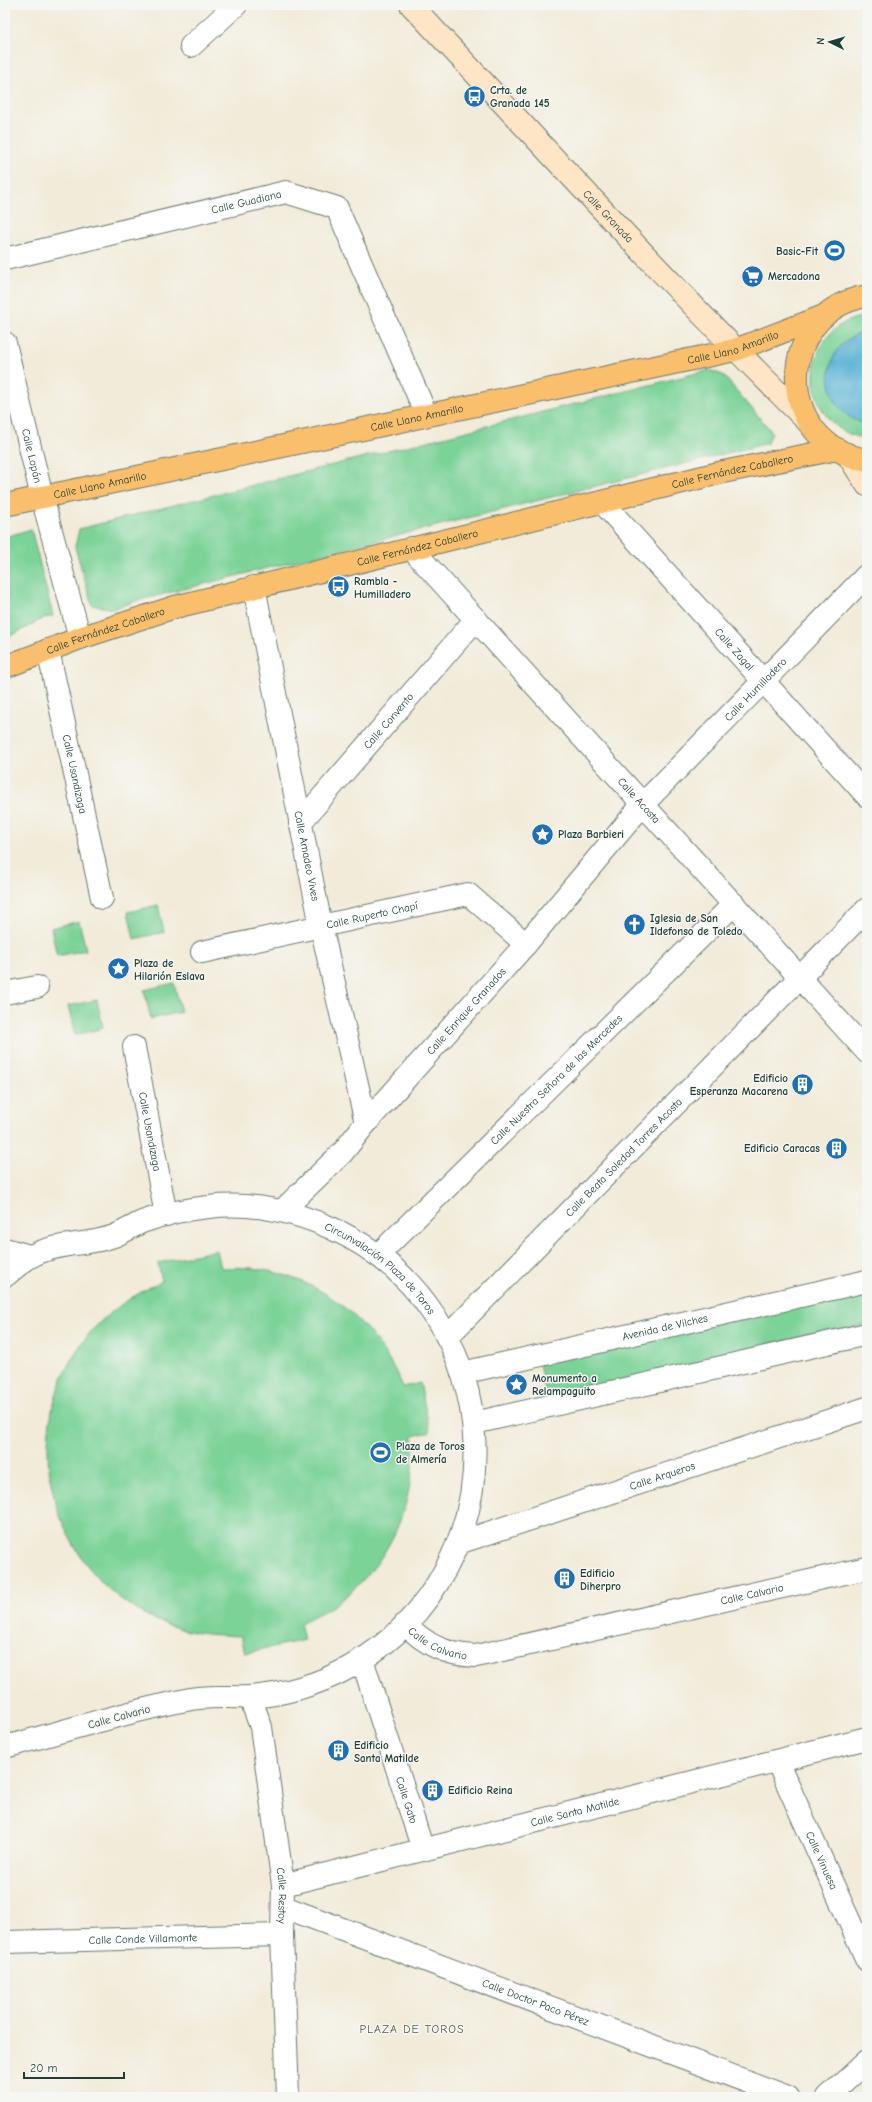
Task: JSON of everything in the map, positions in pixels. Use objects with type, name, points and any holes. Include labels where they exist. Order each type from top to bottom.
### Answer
[{"type":"main road","name":"Calle Granada","points":[[411,5],[735,350],[809,423]]},
{"type":"main road","points":[[867,291],[824,316],[804,342],[797,369],[799,397],[809,423],[823,440],[850,454],[867,485]]},
{"type":"main road","name":"Calle Llano Amarillo","points":[[5,505],[426,414],[735,350],[824,316]]},
{"type":"main road","name":"Calle Fernández Caballero","points":[[5,667],[80,638],[176,607],[254,587],[750,466],[850,454]]},
{"type":"street","points":[[191,46],[236,5]]},
{"type":"street","name":"Calle Guadiana","points":[[5,259],[286,192],[338,208],[426,414]]},
{"type":"street","name":"Calle Lopán","points":[[5,343],[42,497],[80,638]]},
{"type":"street","name":"Calle Zagal","points":[[602,502],[867,796]]},
{"type":"street","name":"Calle Acosta","points":[[411,548],[867,1052]]},
{"type":"street","name":"Calle Humilladero","points":[[643,804],[867,575]]},
{"type":"street","name":"Calle Amadeo Vives","points":[[254,587],[321,926],[366,1123]]},
{"type":"street","name":"Calle Convento","points":[[300,822],[476,619]]},
{"type":"street","name":"Calle Usandizaga","points":[[48,650],[102,898]]},
{"type":"street","name":"Calle Enrique Granados","points":[[282,1211],[343,1152],[366,1123],[526,944],[643,804]]},
{"type":"street","name":"Calle Ruperto Chapí","points":[[202,952],[468,894],[526,944]]},
{"type":"street","name":"Calle Nuestra Señora de las Mercedes","points":[[378,1255],[734,904]]},
{"type":"street","name":"Calle Beata Soledad Torres Acosta","points":[[447,1337],[867,909]]},
{"type":"street","points":[[5,993],[37,987]]},
{"type":"street","name":"Calle Usandizaga","points":[[134,1047],[166,1215]]},
{"type":"street","name":"Circunvalación Plaza de Toros","points":[[5,1276],[30,1256],[47,1250],[112,1236],[143,1222],[166,1215],[212,1206],[247,1206],[282,1211],[315,1220],[347,1235],[378,1255],[403,1276],[426,1303],[447,1337],[470,1397],[474,1423],[474,1474],[471,1502],[458,1543],[447,1568],[428,1598],[405,1624]]},
{"type":"street","points":[[5,1249],[30,1256]]},
{"type":"street","name":"Avenida de Vilches","points":[[462,1373],[867,1281]]},
{"type":"street","points":[[474,1423],[867,1334]]},
{"type":"street","name":"Calle Arqueros","points":[[458,1543],[867,1408]]},
{"type":"street","name":"Calle Calvario","points":[[5,1747],[189,1699],[250,1697],[285,1692],[318,1682],[350,1667],[362,1659],[379,1647],[405,1624],[418,1637],[433,1648],[451,1654],[476,1656],[867,1568]]},
{"type":"street","name":"Calle Gato","points":[[362,1659],[424,1850]]},
{"type":"street","name":"Calle Restoy","points":[[250,1697],[261,1727],[283,1885],[284,1907],[282,1935],[288,2097]]},
{"type":"street","name":"Calle Santa Matilde","points":[[283,1885],[867,1738]]},
{"type":"street","name":"Calle Vinuesa","points":[[777,1761],[867,1960]]},
{"type":"street","name":"Calle Doctor Paco Pérez","points":[[284,1907],[788,2097]]},
{"type":"street","name":"Calle Conde Villamonte","points":[[5,1942],[282,1935]]},
{"type":"street","points":[[828,2097],[867,2061]]},
{"type":"green space","points":[[867,316],[867,332],[851,338],[839,348],[832,362],[830,377],[832,393],[839,407],[851,418],[867,424],[867,439],[844,431],[827,417],[817,398],[814,377],[817,356],[827,337],[844,323]]},
{"type":"green space","points":[[709,370],[723,375],[772,432],[768,443],[136,601],[113,609],[92,605],[75,547],[79,529]]},
{"type":"green space","points":[[31,529],[53,616],[44,618],[5,639],[5,537]]},
{"type":"green space","points":[[158,905],[164,932],[134,939],[128,912]]},
{"type":"green space","points":[[79,921],[86,950],[57,956],[51,928]]},
{"type":"green space","points":[[174,983],[181,1012],[151,1019],[144,990]]},
{"type":"green space","points":[[97,1000],[103,1028],[75,1035],[68,1006]]},
{"type":"green space","name":"Plaza de Toros de Almería","points":[[217,1250],[221,1268],[252,1268],[277,1273],[301,1281],[323,1292],[343,1306],[361,1323],[377,1342],[403,1387],[420,1383],[430,1432],[413,1436],[413,1462],[403,1511],[394,1534],[382,1556],[367,1576],[349,1594],[328,1609],[300,1623],[304,1640],[245,1653],[241,1636],[204,1634],[181,1629],[137,1610],[102,1582],[75,1547],[57,1506],[48,1462],[51,1417],[64,1374],[89,1334],[97,1325],[122,1304],[162,1281],[158,1263]]},
{"type":"green space","points":[[867,1290],[867,1325],[547,1398],[539,1364]]},
{"type":"water","points":[[867,332],[867,424],[851,418],[839,407],[832,393],[830,377],[832,362],[839,348],[851,338]]},
{"type":"place","name":"Crta. de Granada 145","points":[[475,96]]},
{"type":"place","name":"Basic-Fit","points":[[834,251]]},
{"type":"place","name":"Mercadona","points":[[753,276]]},
{"type":"place","name":"Rambla - Humilladero","points":[[339,587]]},
{"type":"place","name":"Plaza Barbieri","points":[[542,834]]},
{"type":"place","name":"Iglesia de San Ildefonso de Toledo","points":[[635,924]]},
{"type":"place","name":"Plaza de Hilarión Eslava","points":[[119,969]]},
{"type":"place","name":"Edificio Esperanza Macarena","points":[[803,1084]]},
{"type":"place","name":"Edificio Caracas","points":[[836,1148]]},
{"type":"place","name":"Monumento a Relampaguito","points":[[517,1384]]},
{"type":"place","name":"Plaza de Toros de Almería","points":[[380,1452]]},
{"type":"place","name":"Edificio Diherpro","points":[[565,1579]]},
{"type":"place","name":"Edificio Santa Matilde","points":[[339,1751]]},
{"type":"place","name":"Edificio Reina","points":[[433,1790]]},
{"type":"district","name":"PLAZA DE TOROS","points":[[412,2029]]}]
